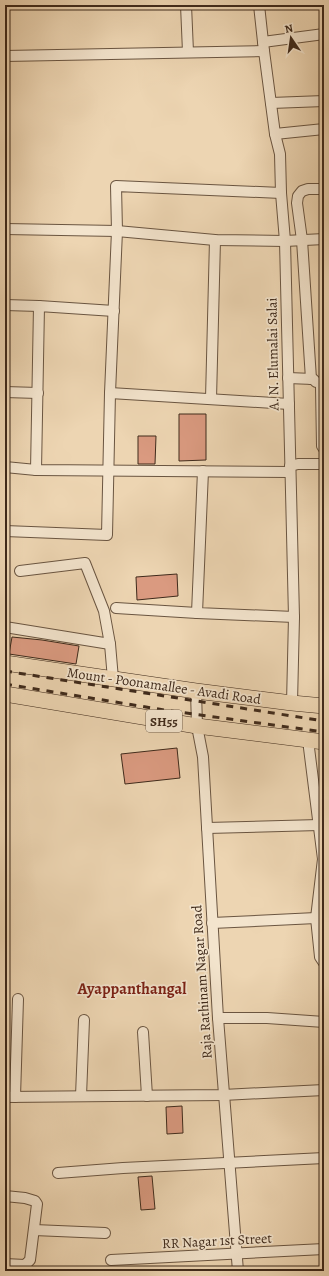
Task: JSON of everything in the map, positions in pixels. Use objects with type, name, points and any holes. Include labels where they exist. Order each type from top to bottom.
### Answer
[{"type":"main road","name":"Mount - Poonamallee - Avadi Road","points":[[5,663],[196,691],[324,706]]},
{"type":"main road","name":"SH55","points":[[5,694],[197,726],[324,742]]},
{"type":"street","points":[[186,5],[188,52]]},
{"type":"street","name":"A. N. Elumalai Salai","points":[[259,5],[275,134],[280,154],[281,193],[285,241],[294,616],[292,703]]},
{"type":"street","points":[[5,56],[188,52],[263,46],[324,34]]},
{"type":"street","points":[[271,103],[324,102]]},
{"type":"street","points":[[275,134],[324,129]]},
{"type":"street","points":[[5,531],[108,534],[110,393],[117,231],[116,186],[281,193]]},
{"type":"street","points":[[311,379],[302,240],[297,203],[298,196],[302,191],[308,189],[324,189]]},
{"type":"street","points":[[5,229],[117,231],[215,240],[285,241],[324,239]]},
{"type":"street","points":[[210,399],[215,240]]},
{"type":"street","points":[[5,306],[39,306],[114,311]]},
{"type":"street","points":[[36,470],[39,306]]},
{"type":"street","points":[[288,378],[314,379],[322,387],[322,446],[324,449]]},
{"type":"street","points":[[5,392],[38,393]]},
{"type":"street","points":[[110,393],[288,404]]},
{"type":"street","points":[[5,467],[36,470],[203,471],[290,469],[298,464],[324,464]]},
{"type":"street","points":[[197,613],[203,471]]},
{"type":"street","points":[[20,571],[85,563],[104,611],[110,644],[113,679]]},
{"type":"street","points":[[116,608],[197,613],[294,616]]},
{"type":"street","points":[[5,627],[110,644]]},
{"type":"street","name":"Raja Rathinam Nagar Road","points":[[196,691],[197,726],[203,757],[223,1095],[230,1162],[238,1271]]},
{"type":"street","points":[[308,740],[324,859],[316,918],[320,958],[324,963]]},
{"type":"street","points":[[207,828],[319,826]]},
{"type":"street","points":[[212,923],[316,918]]},
{"type":"street","points":[[18,999],[10,1097],[223,1095],[324,1090]]},
{"type":"street","points":[[218,1018],[273,1018],[324,1022]]},
{"type":"street","points":[[81,1096],[84,1020]]},
{"type":"street","points":[[143,1032],[147,1096]]},
{"type":"street","points":[[58,1173],[230,1162],[324,1158]]},
{"type":"street","points":[[5,1196],[25,1198],[36,1202],[31,1257],[26,1265],[19,1266],[5,1264]]},
{"type":"street","points":[[34,1230],[105,1233]]},
{"type":"street","name":"RR Nagar 1st Street","points":[[111,1260],[324,1249]]},
{"type":"building","points":[[179,414],[206,414],[206,460],[179,461]]},
{"type":"building","points":[[138,436],[156,436],[155,464],[138,464]]},
{"type":"building","points":[[177,574],[178,596],[137,600],[136,577]]},
{"type":"building","points":[[12,637],[79,646],[76,664],[9,654]]},
{"type":"building","points":[[177,748],[180,778],[125,784],[121,754]]},
{"type":"building","points":[[182,1106],[183,1133],[167,1134],[166,1107]]},
{"type":"building","points":[[152,1176],[155,1209],[141,1210],[138,1177]]},
{"type":"railway","points":[[5,671],[324,721]]},
{"type":"railway","points":[[5,684],[164,710],[324,732]]},
{"type":"district","name":"Ayappanthangal","points":[[132,989]]}]
